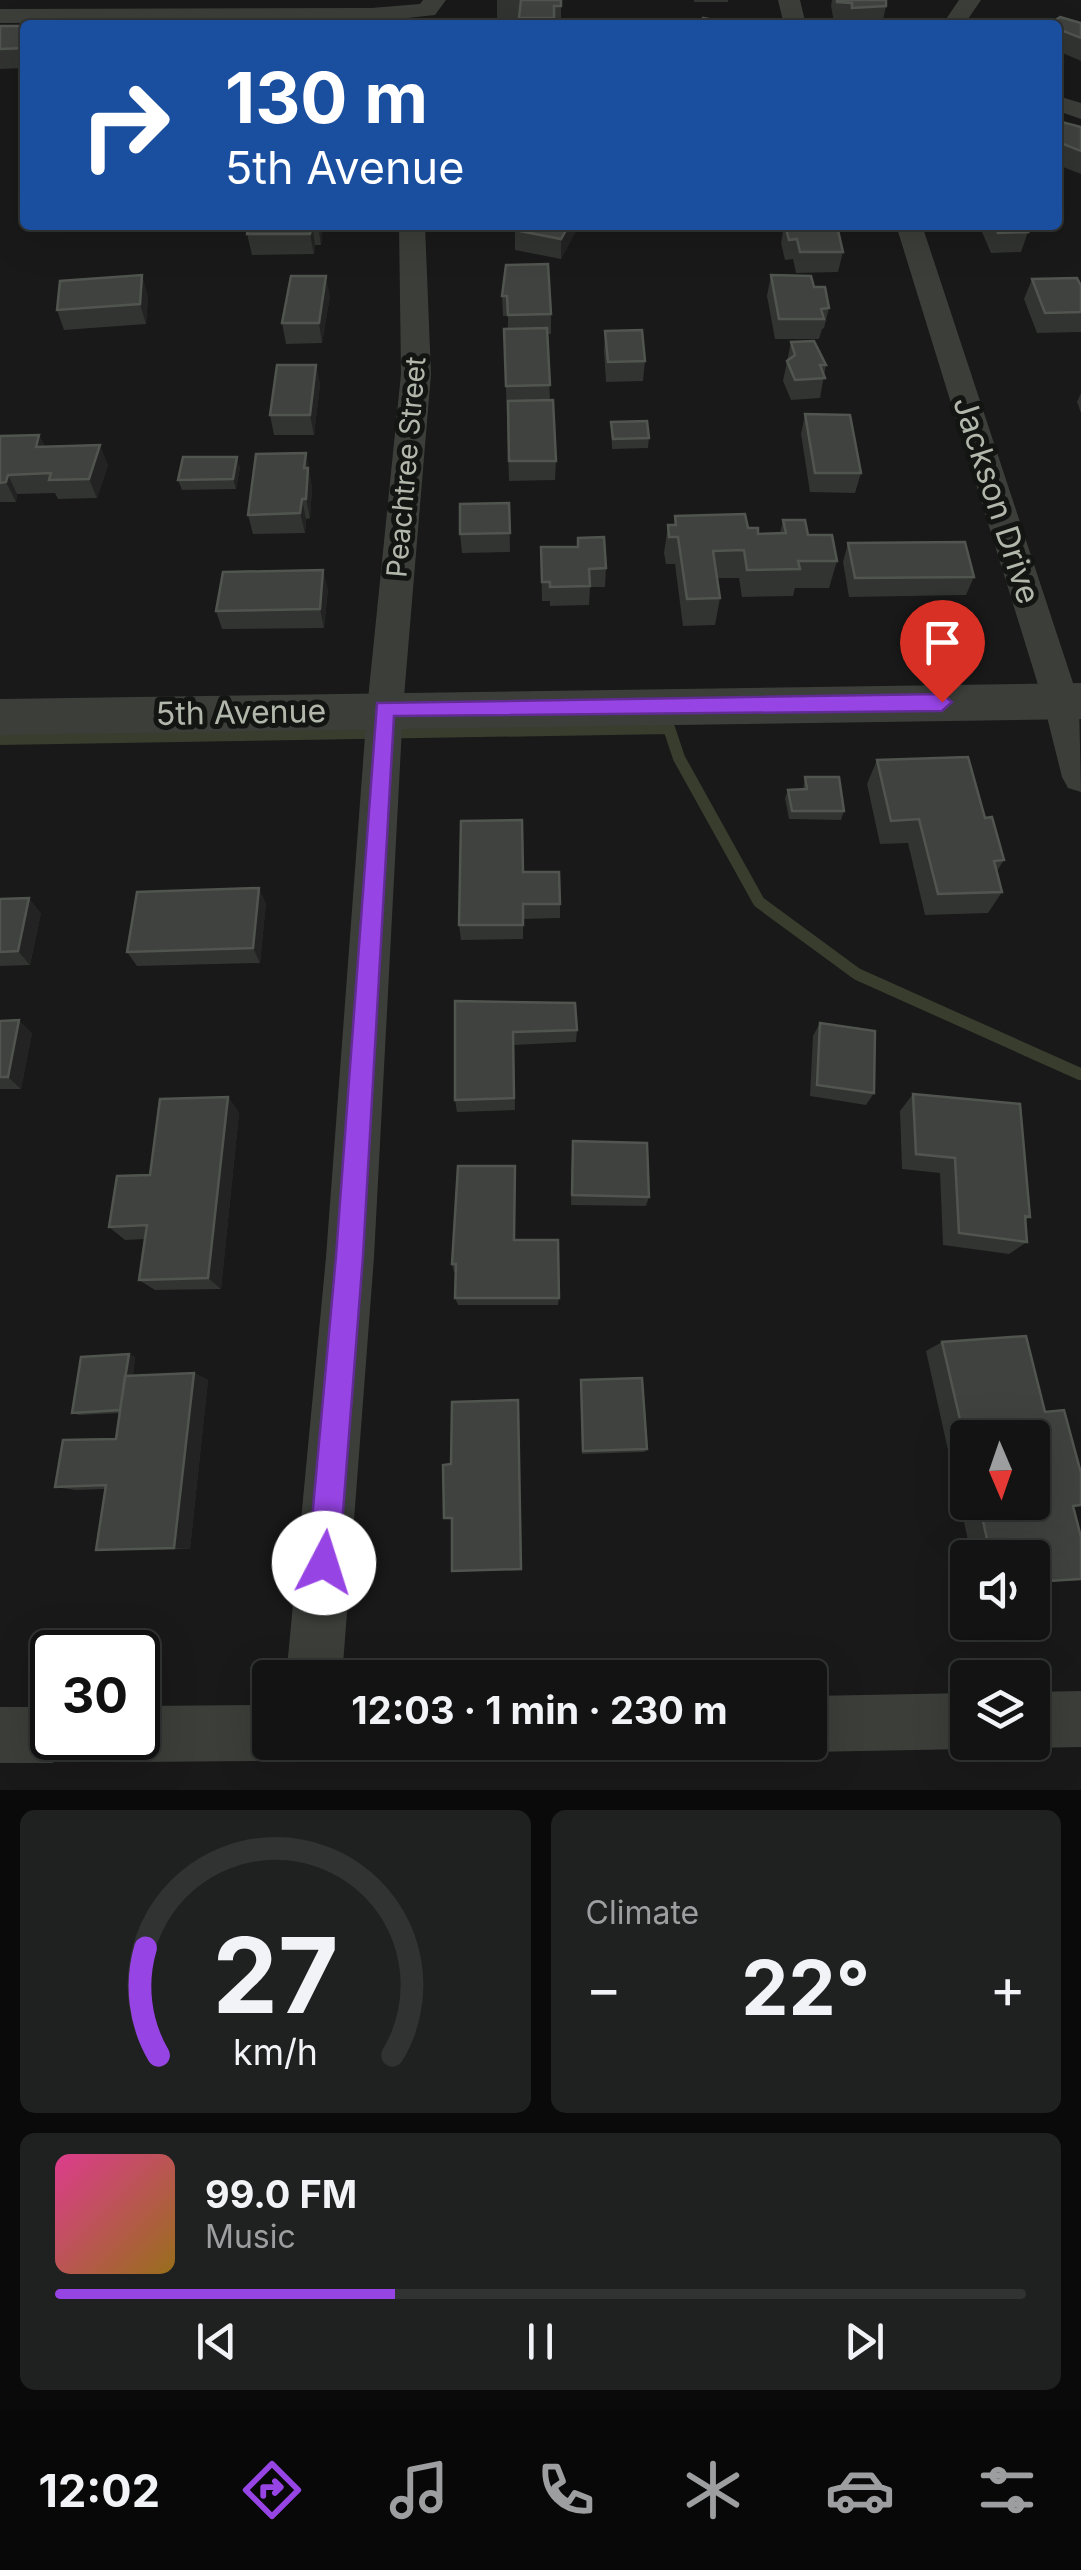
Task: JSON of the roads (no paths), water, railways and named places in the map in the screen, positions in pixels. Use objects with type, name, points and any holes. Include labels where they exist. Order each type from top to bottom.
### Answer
[{"type":"street","points":[[0,16],[371,15],[427,10],[435,0]]},
{"type":"street","name":"Peachtree Street","points":[[316,1660],[350,1256],[384,708],[416,374],[412,230]]},
{"type":"street","name":"Jackson Drive","points":[[911,230],[1071,701],[1081,777]]},
{"type":"street","name":"5th Avenue","points":[[0,718],[384,708],[1071,701]]},
{"type":"street","points":[[1050,1720],[1081,1719]]},
{"type":"street","points":[[827,1724],[950,1721]]},
{"type":"street","points":[[160,1734],[252,1733]]},
{"type":"street","points":[[0,1735],[30,1735]]},
{"type":"waterway","points":[[0,739],[669,728],[679,758],[759,902],[857,974],[1080,1074]]}]
